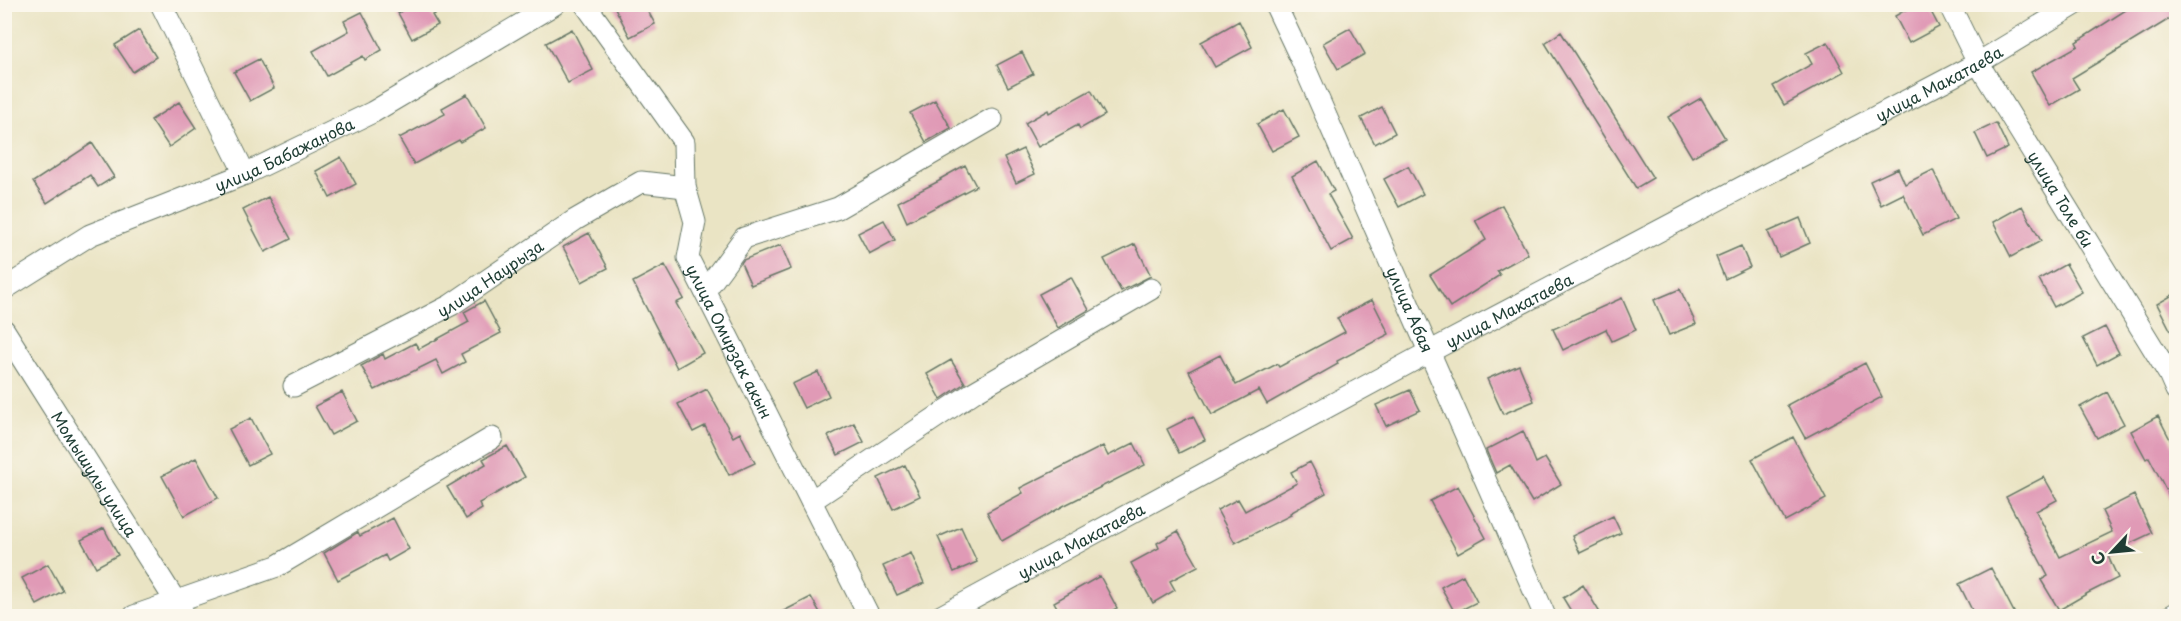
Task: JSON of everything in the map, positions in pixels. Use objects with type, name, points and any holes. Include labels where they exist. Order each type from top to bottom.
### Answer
[{"type":"street","points":[[161,4],[245,174]]},
{"type":"street","name":"улица Бабажанова","points":[[4,289],[90,235],[245,174],[373,112],[555,4]]},
{"type":"street","name":"улица Омирзак акын","points":[[585,4],[684,142],[685,187],[694,222],[688,258],[869,616]]},
{"type":"street","name":"улица Абая","points":[[1275,4],[1545,616]]},
{"type":"street","name":"улица Толе би","points":[[1949,4],[1978,63],[2174,378]]},
{"type":"street","name":"улица Макатаева","points":[[941,616],[1429,352],[1978,63],[2076,4]]},
{"type":"street","points":[[705,291],[744,238],[838,208],[992,119]]},
{"type":"street","name":"улица Наурыза","points":[[294,386],[451,305],[575,219],[641,182],[685,187]]},
{"type":"street","points":[[810,501],[974,392],[1151,289]]},
{"type":"street","name":"Момышулы улица","points":[[4,330],[180,608]]},
{"type":"street","points":[[134,616],[180,608],[277,566],[492,438]]},
{"type":"street","points":[[2171,616],[2176,614]]},
{"type":"building","points":[[414,4],[451,4],[432,15],[438,25],[412,39],[398,13]]},
{"type":"building","points":[[613,4],[644,4],[655,24],[630,37]]},
{"type":"building","points":[[1916,4],[1927,4],[1939,27],[1909,43],[1895,16]]},
{"type":"building","points":[[2135,4],[2176,4],[2176,15],[2072,78],[2079,89],[2050,106],[2031,72],[2078,46],[2076,42]]},
{"type":"building","points":[[362,12],[382,50],[365,60],[363,56],[327,76],[313,51],[349,31],[344,21]]},
{"type":"building","points":[[1239,21],[1252,47],[1215,67],[1201,42]]},
{"type":"building","points":[[1350,28],[1365,54],[1338,69],[1323,43]]},
{"type":"building","points":[[572,29],[593,70],[568,83],[546,43]]},
{"type":"building","points":[[139,30],[156,57],[133,72],[115,45]]},
{"type":"building","points":[[1561,32],[1653,178],[1636,188],[1545,43]]},
{"type":"building","points":[[1828,42],[1844,72],[1784,105],[1773,86],[1812,64],[1806,53]]},
{"type":"building","points":[[1022,52],[1033,74],[1008,87],[997,65]]},
{"type":"building","points":[[259,59],[274,88],[250,101],[234,72]]},
{"type":"building","points":[[1091,90],[1105,115],[1080,129],[1078,125],[1038,147],[1025,123]]},
{"type":"building","points":[[467,94],[486,128],[414,164],[399,138],[445,114],[442,108]]},
{"type":"building","points":[[1701,98],[1725,138],[1692,157],[1668,117]]},
{"type":"building","points":[[935,100],[951,128],[926,142],[910,113]]},
{"type":"building","points":[[179,102],[196,128],[169,147],[151,120]]},
{"type":"building","points":[[1382,107],[1395,133],[1375,144],[1361,118]]},
{"type":"building","points":[[1284,109],[1299,137],[1272,151],[1257,124]]},
{"type":"building","points":[[1996,123],[2008,148],[1987,158],[1975,133]]},
{"type":"building","points":[[92,143],[114,177],[98,187],[90,175],[47,203],[33,182]]},
{"type":"building","points":[[1023,149],[1035,174],[1016,183],[1004,158]]},
{"type":"building","points":[[341,157],[356,184],[330,198],[316,171]]},
{"type":"building","points":[[1318,161],[1334,191],[1328,194],[1353,239],[1331,251],[1292,176]]},
{"type":"building","points":[[965,165],[976,186],[907,222],[898,202]]},
{"type":"building","points":[[1408,166],[1423,194],[1399,207],[1384,179]]},
{"type":"building","points":[[1898,168],[1905,184],[1933,170],[1956,219],[1923,235],[1903,194],[1881,205],[1870,181]]},
{"type":"building","points":[[268,197],[291,239],[265,252],[243,210]]},
{"type":"building","points":[[1502,205],[1528,254],[1497,271],[1500,275],[1450,307],[1430,275],[1486,240],[1475,220]]},
{"type":"building","points":[[2022,206],[2041,241],[2011,257],[1993,222]]},
{"type":"building","points":[[1800,218],[1810,243],[1779,257],[1768,232]]},
{"type":"building","points":[[884,220],[895,240],[869,254],[858,233]]},
{"type":"building","points":[[589,233],[608,268],[582,282],[563,247]]},
{"type":"building","points":[[1135,244],[1151,276],[1121,291],[1104,259]]},
{"type":"building","points":[[781,245],[791,269],[751,285],[741,263],[743,260]]},
{"type":"building","points":[[1741,246],[1750,267],[1725,279],[1716,257]]},
{"type":"building","points":[[2066,264],[2082,292],[2054,307],[2039,279]]},
{"type":"building","points":[[665,265],[684,299],[676,303],[703,353],[677,368],[633,282]]},
{"type":"building","points":[[1071,277],[1089,310],[1058,328],[1039,294]]},
{"type":"building","points":[[1680,289],[1696,324],[1669,335],[1654,300]]},
{"type":"building","points":[[2176,293],[2176,341],[2157,304]]},
{"type":"building","points":[[1622,298],[1636,330],[1612,341],[1606,329],[1563,350],[1553,329]]},
{"type":"building","points":[[1372,300],[1389,334],[1337,361],[1338,364],[1267,404],[1259,390],[1212,415],[1189,371],[1220,355],[1236,385],[1277,364],[1279,367],[1345,332],[1337,318]]},
{"type":"building","points":[[484,301],[501,333],[461,354],[465,362],[443,374],[436,360],[375,390],[361,366],[383,354],[385,359],[415,343],[419,349],[469,322],[464,312]]},
{"type":"building","points":[[2105,327],[2119,353],[2097,365],[2083,338]]},
{"type":"building","points":[[951,360],[965,383],[941,399],[927,374]]},
{"type":"building","points":[[1865,363],[1882,397],[1805,438],[1787,405]]},
{"type":"building","points":[[1519,365],[1534,401],[1503,414],[1487,379]]},
{"type":"building","points":[[818,372],[829,396],[804,408],[792,384]]},
{"type":"building","points":[[707,389],[733,437],[740,433],[755,463],[729,475],[705,426],[693,432],[678,404]]},
{"type":"building","points":[[1410,390],[1420,410],[1386,426],[1376,405]]},
{"type":"building","points":[[342,392],[357,421],[331,435],[315,406]]},
{"type":"building","points":[[2107,392],[2124,424],[2097,438],[2080,407]]},
{"type":"building","points":[[1193,416],[1205,440],[1179,453],[1167,429]]},
{"type":"building","points":[[2158,416],[2176,451],[2176,509],[2149,457],[2146,459],[2131,431]]},
{"type":"building","points":[[251,418],[270,454],[248,465],[229,429]]},
{"type":"building","points":[[854,423],[864,442],[838,455],[828,436]]},
{"type":"building","points":[[1523,431],[1536,463],[1545,458],[1561,484],[1532,502],[1510,465],[1496,473],[1486,450]]},
{"type":"building","points":[[1793,437],[1826,499],[1785,521],[1752,459]]},
{"type":"building","points":[[1134,443],[1145,465],[1065,505],[1002,541],[987,512],[1023,493],[1020,488],[1103,446],[1108,456]]},
{"type":"building","points":[[507,446],[525,477],[479,503],[482,509],[466,519],[447,487],[486,464],[483,459]]},
{"type":"building","points":[[196,458],[218,498],[184,516],[162,476]]},
{"type":"building","points":[[1310,462],[1326,493],[1290,513],[1291,515],[1235,543],[1217,510],[1238,499],[1245,511],[1297,483],[1291,472]]},
{"type":"building","points":[[905,465],[920,496],[893,509],[878,478]]},
{"type":"building","points":[[2044,477],[2057,500],[2036,511],[2060,557],[2112,532],[2102,511],[2134,495],[2152,533],[2107,554],[2118,578],[2059,610],[2041,580],[2048,576],[2006,497]]},
{"type":"building","points":[[1458,486],[1486,538],[1458,554],[1430,501]]},
{"type":"building","points":[[1613,516],[1621,533],[1580,553],[1572,536]]},
{"type":"building","points":[[393,518],[409,549],[388,561],[385,555],[338,580],[324,553],[358,532],[360,536]]},
{"type":"building","points":[[961,527],[977,562],[954,572],[938,537]]},
{"type":"building","points":[[104,528],[118,555],[96,567],[81,540]]},
{"type":"building","points":[[1178,531],[1198,566],[1170,581],[1175,590],[1153,603],[1131,563],[1159,548],[1157,543]]},
{"type":"building","points":[[911,553],[924,583],[897,595],[883,566]]},
{"type":"building","points":[[48,564],[63,591],[37,605],[22,578]]},
{"type":"building","points":[[1991,568],[2016,616],[1975,616],[1959,584]]},
{"type":"building","points":[[1463,575],[1477,602],[1455,613],[1441,587]]},
{"type":"building","points":[[1100,576],[1117,608],[1102,616],[1062,616],[1054,602]]},
{"type":"building","points":[[1583,585],[1602,616],[1574,616],[1563,598]]},
{"type":"building","points":[[811,597],[822,616],[774,616]]}]
